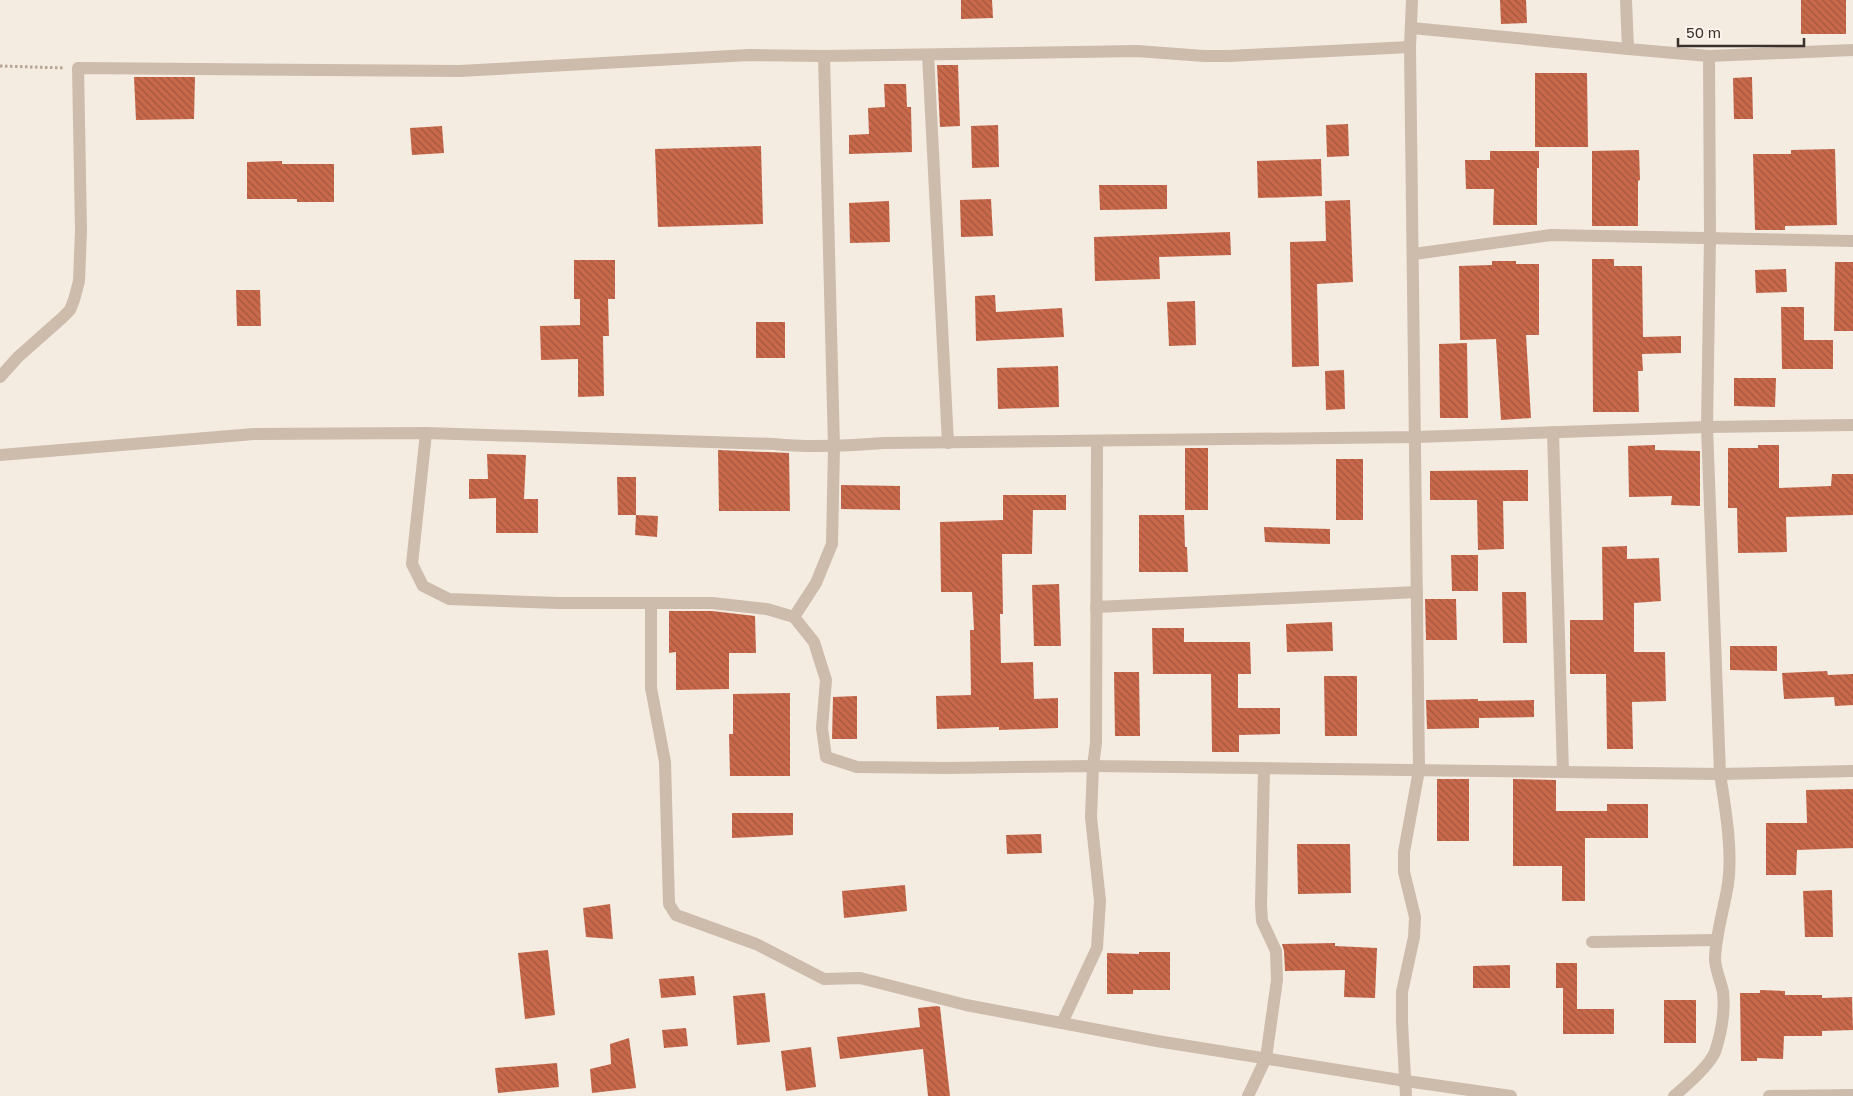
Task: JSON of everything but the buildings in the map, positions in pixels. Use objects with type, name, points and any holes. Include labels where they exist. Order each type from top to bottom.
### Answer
[{"type":"street","points":[[1406,1096],[1402,992],[1414,937],[1415,917],[1404,872],[1404,852],[1419,770],[1410,47],[1412,0]]},
{"type":"street","points":[[1626,0],[1628,49]]},
{"type":"street","points":[[1412,28],[1709,56],[1853,50]]},
{"type":"street","points":[[0,377],[18,357],[70,310],[77,287],[81,230],[78,68],[460,71],[749,56],[1137,51],[1197,56],[1229,56],[1410,47]]},
{"type":"street","points":[[928,55],[948,443]]},
{"type":"street","points":[[794,617],[816,583],[832,544],[834,447],[824,56]]},
{"type":"street","points":[[1674,1096],[1698,1074],[1714,1054],[1718,1040],[1722,1017],[1723,992],[1715,962],[1716,940],[1728,882],[1725,805],[1720,774],[1707,427],[1710,237],[1709,56]]},
{"type":"street","points":[[1414,254],[1551,235],[1853,240]]},
{"type":"street","points":[[0,455],[254,434],[426,433],[774,444],[804,448],[884,443],[1416,437],[1707,427],[1853,425]]},
{"type":"street","points":[[1553,432],[1563,772]]},
{"type":"street","points":[[426,433],[412,564],[423,586],[449,599],[651,604],[712,603],[767,609],[794,617],[814,642],[826,680],[822,728],[826,757],[856,767],[1093,766],[1720,774],[1853,771]]},
{"type":"street","points":[[1062,1023],[1097,948],[1100,901],[1091,817],[1096,743],[1097,442]]},
{"type":"street","points":[[1096,607],[1418,592]]},
{"type":"street","points":[[651,604],[651,688],[665,762],[669,904],[676,915],[756,944],[824,978],[870,980],[966,1005],[1062,1023],[1406,1081],[1511,1096]]},
{"type":"street","points":[[1248,1096],[1266,1058],[1277,980],[1276,950],[1262,921],[1261,906],[1264,769]]},
{"type":"street","points":[[1592,942],[1716,940]]},
{"type":"street","points":[[1769,1096],[1853,1095]]},
{"type":"path","points":[[0,66],[78,68]]}]
